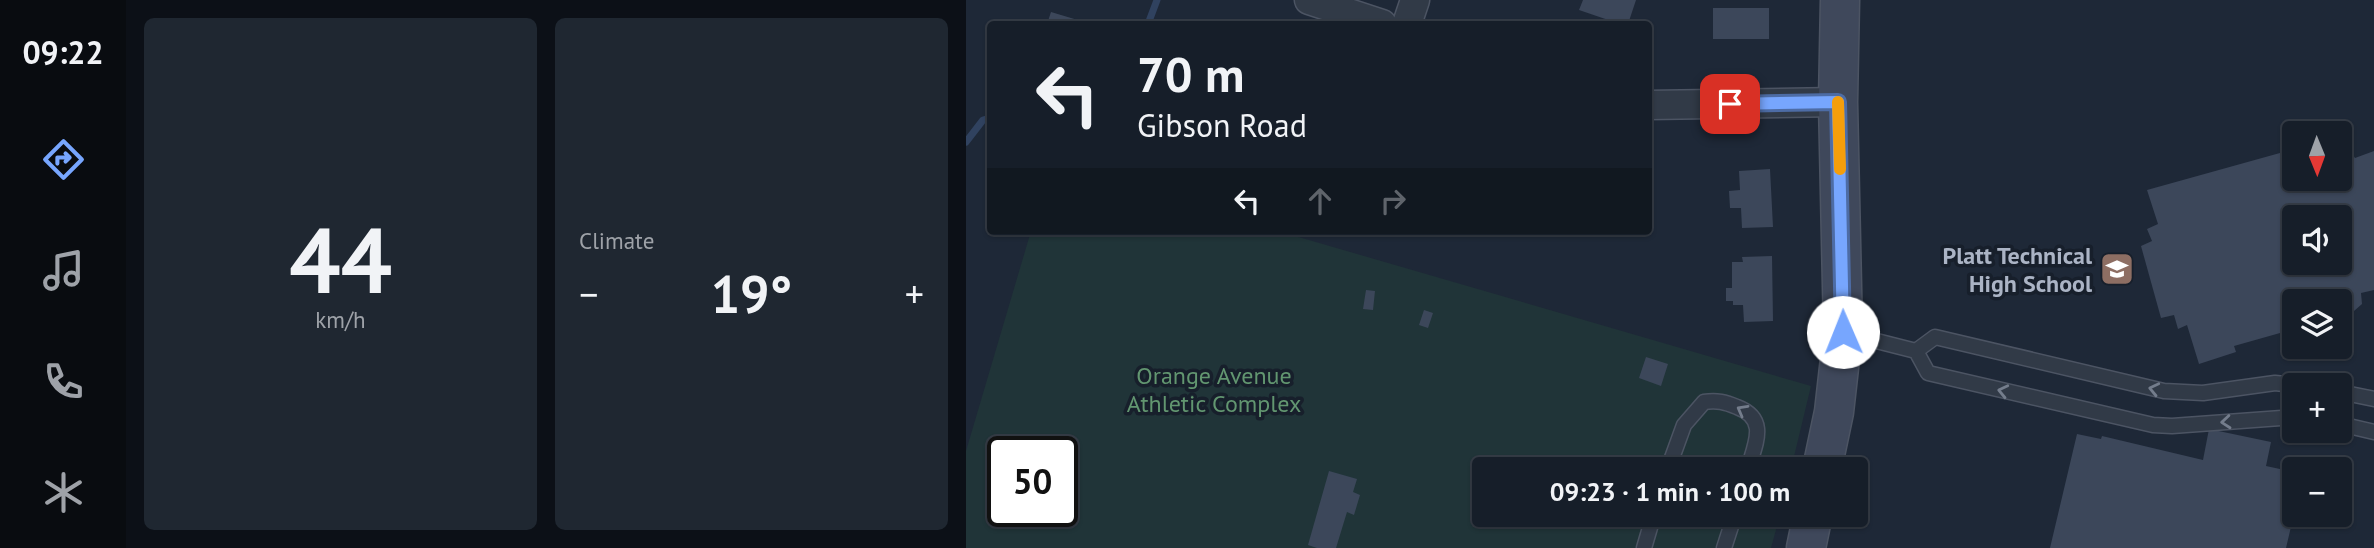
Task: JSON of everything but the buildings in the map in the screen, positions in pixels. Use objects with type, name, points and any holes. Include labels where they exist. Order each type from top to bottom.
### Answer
[{"type":"main road","points":[[1825,457],[1834,412],[1843,332],[1838,102],[1840,0]]},
{"type":"main road","points":[[1806,548],[1810,527]]},
{"type":"street","points":[[1309,0],[1373,21]]},
{"type":"street","points":[[1408,21],[1415,0]]},
{"type":"street","points":[[1652,105],[1838,102]]},
{"type":"lane","points":[[1843,332],[1916,351],[1928,373],[2153,425],[2282,418]]},
{"type":"lane","points":[[1916,351],[1935,337],[2164,391],[2203,393],[2282,384]]},
{"type":"lane","points":[[2352,394],[2374,399]]},
{"type":"lane","points":[[1672,457],[1677,439],[1690,417],[1704,402],[1718,400],[1748,411],[1758,422],[1751,457]]},
{"type":"lane","points":[[2352,427],[2374,432]]},
{"type":"lane","points":[[1644,548],[1650,527]]},
{"type":"lane","points":[[1724,548],[1731,527]]},
{"type":"green space","name":"Orange Avenue Athletic Complex","points":[[1030,235],[1292,235],[1811,386],[1794,457],[1472,457],[1472,527],[1777,527],[1771,548],[966,548],[966,451]]},
{"type":"waterway","points":[[1149,21],[1157,0]]},
{"type":"waterway","points":[[966,142],[983,120],[987,119]]},
{"type":"slow traffic","points":[[1838,102],[1840,169]]},
{"type":"place","name":"Platt Technical High School","points":[[2117,269]]},
{"type":"route","points":[[1730,104],[1838,102],[1843,332]]}]
